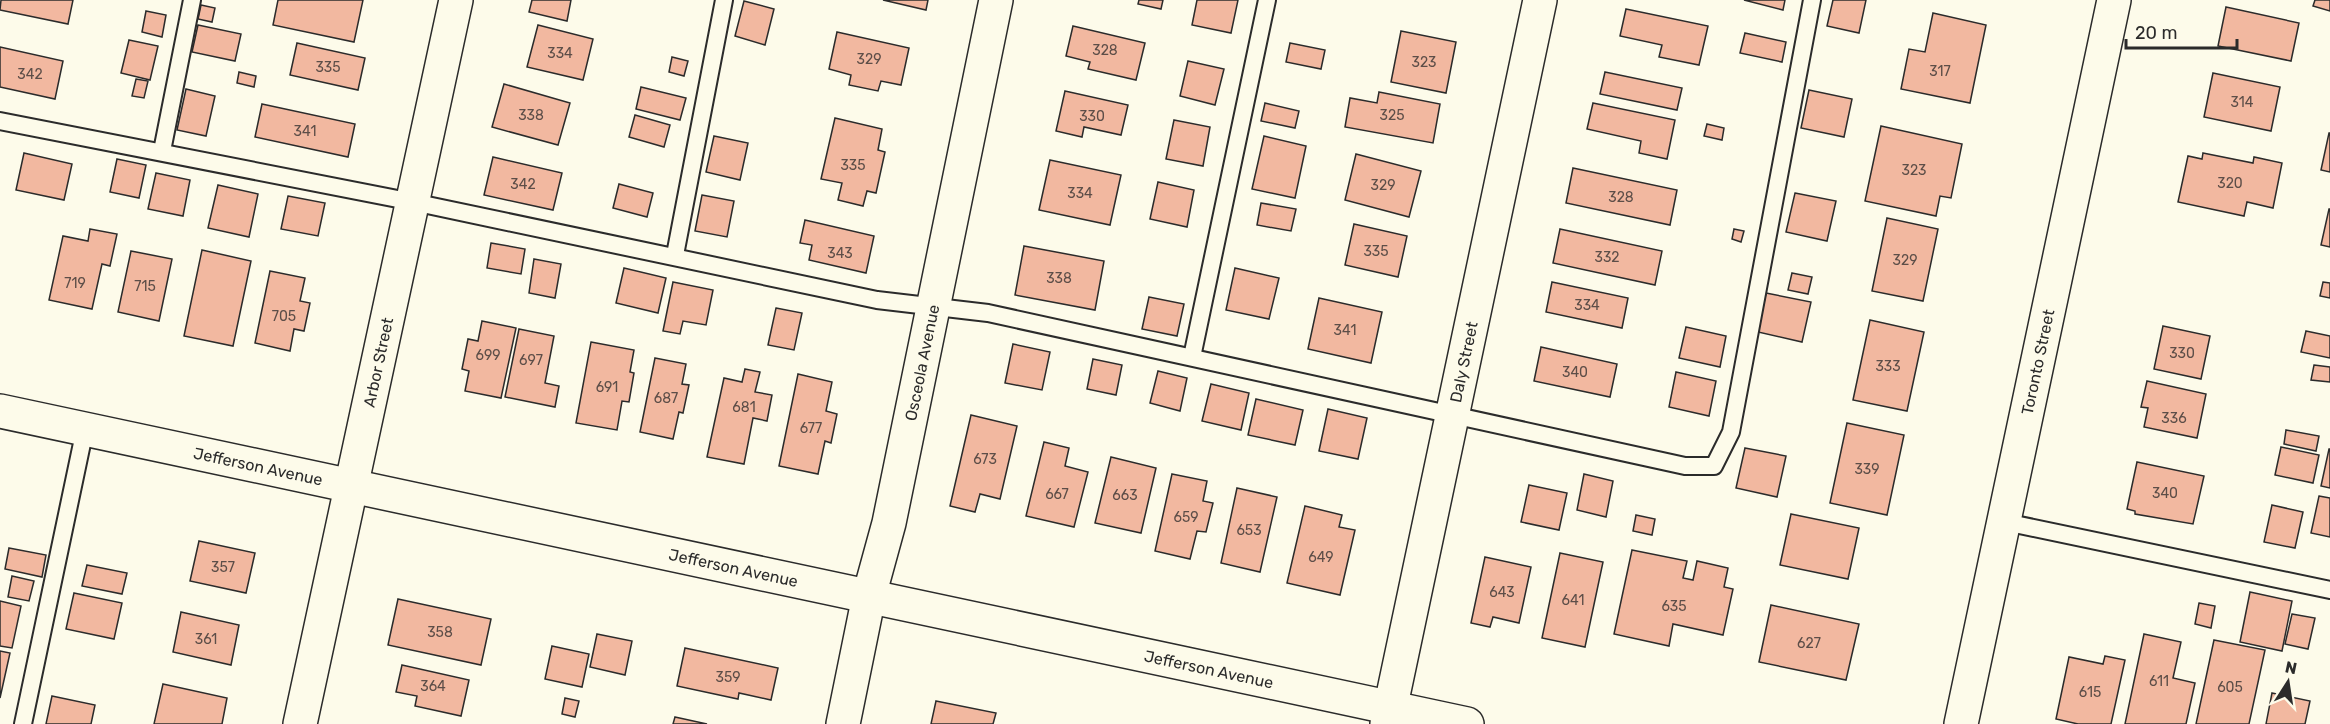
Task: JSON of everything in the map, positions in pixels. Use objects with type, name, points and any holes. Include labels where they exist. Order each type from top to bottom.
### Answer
[{"type":"street","name":"Arbor Street","points":[[300,724],[456,0]]},
{"type":"street","name":"Osceola Avenue","points":[[843,724],[869,596],[889,523],[996,0]]},
{"type":"street","name":"Daly Street","points":[[1388,716],[1540,0]]},
{"type":"street","name":"Toronto Street","points":[[1961,724],[2114,0]]},
{"type":"street","name":"Jefferson Avenue","points":[[0,411],[869,596],[1388,716],[1467,724]]},
{"type":"lane","points":[[162,151],[192,0]]},
{"type":"lane","points":[[675,255],[724,0]]},
{"type":"lane","points":[[1192,357],[1267,0]]},
{"type":"lane","points":[[0,122],[162,151],[675,255],[877,300],[988,313],[1685,466],[1714,466],[1731,432],[1812,0]]},
{"type":"lane","points":[[23,724],[85,429]]},
{"type":"lane","points":[[2005,522],[2330,590]]},
{"type":"building","points":[[1,0],[73,0],[68,24],[0,10]]},
{"type":"building","points":[[278,0],[363,0],[354,42],[273,25]]},
{"type":"building","points":[[532,0],[571,0],[567,21],[529,12]]},
{"type":"building","points":[[883,0],[928,0],[926,10]]},
{"type":"building","points":[[1139,0],[1163,0],[1161,9],[1138,4]]},
{"type":"building","points":[[1197,0],[1238,0],[1231,33],[1192,25]]},
{"type":"building","points":[[1744,0],[1785,0],[1783,10]]},
{"type":"building","points":[[1833,0],[1866,0],[1859,33],[1827,26]]},
{"type":"building","points":[[2315,0],[2330,0],[2330,11],[2313,6]]},
{"type":"building","points":[[744,1],[774,9],[765,45],[735,36]]},
{"type":"building","points":[[201,5],[215,8],[212,22],[198,19]]},
{"type":"building","points":[[2226,7],[2299,23],[2291,61],[2218,46]]},
{"type":"building","points":[[1626,9],[1708,26],[1699,65],[1659,57],[1662,45],[1620,36]]},
{"type":"building","points":[[146,11],[166,15],[162,37],[142,32]]},
{"type":"building","points":[[1933,13],[1986,25],[1970,103],[1901,89],[1909,49],[1925,52]]},
{"type":"building","points":[[198,25],[241,34],[235,61],[192,52]]},
{"type":"building","points":[[538,25],[593,39],[583,80],[527,67]]},
{"type":"building","points":[[1073,26],[1145,43],[1136,80],[1088,69],[1090,62],[1066,56]]},
{"type":"building","points":[[1401,31],[1456,42],[1446,93],[1391,82]]},
{"type":"building","points":[[837,32],[909,48],[901,85],[881,81],[878,91],[849,85],[851,75],[829,69]]},
{"type":"building","points":[[1745,33],[1786,42],[1782,62],[1740,53]]},
{"type":"building","points":[[129,40],[158,46],[150,80],[121,73]]},
{"type":"building","points":[[297,43],[365,58],[358,90],[290,75]]},
{"type":"building","points":[[1290,43],[1325,50],[1321,69],[1286,62]]},
{"type":"building","points":[[0,47],[63,61],[55,99],[0,87]]},
{"type":"building","points":[[672,57],[688,61],[684,76],[669,72]]},
{"type":"building","points":[[1188,61],[1224,69],[1215,105],[1180,96]]},
{"type":"building","points":[[239,72],[256,76],[254,87],[237,83]]},
{"type":"building","points":[[1605,72],[1682,88],[1677,110],[1600,94]]},
{"type":"building","points":[[2213,73],[2280,87],[2271,131],[2204,117]]},
{"type":"building","points":[[136,79],[148,81],[144,98],[132,96]]},
{"type":"building","points":[[504,84],[570,103],[558,145],[492,127]]},
{"type":"building","points":[[641,87],[686,98],[680,120],[636,109]]},
{"type":"building","points":[[186,89],[215,96],[206,136],[177,130]]},
{"type":"building","points":[[1809,90],[1852,99],[1844,137],[1801,128]]},
{"type":"building","points":[[1065,91],[1128,105],[1121,135],[1084,127],[1082,137],[1056,131]]},
{"type":"building","points":[[1379,92],[1440,104],[1433,143],[1345,127],[1350,98],[1377,103]]},
{"type":"building","points":[[1265,103],[1299,111],[1295,128],[1261,121]]},
{"type":"building","points":[[1593,103],[1675,120],[1667,159],[1639,153],[1641,141],[1587,129]]},
{"type":"building","points":[[262,104],[355,124],[348,157],[255,137]]},
{"type":"building","points":[[635,115],[670,125],[664,147],[629,137]]},
{"type":"building","points":[[835,118],[882,129],[878,150],[885,152],[876,193],[867,191],[863,206],[838,200],[842,183],[821,179]]},
{"type":"building","points":[[1174,120],[1210,127],[1203,166],[1166,159]]},
{"type":"building","points":[[1707,124],[1724,128],[1722,140],[1704,136]]},
{"type":"building","points":[[1881,126],[1962,144],[1951,198],[1940,196],[1936,216],[1865,201]]},
{"type":"building","points":[[2330,133],[2330,172],[2321,170]]},
{"type":"building","points":[[714,136],[748,143],[740,180],[706,172]]},
{"type":"building","points":[[1264,136],[1306,146],[1295,198],[1252,189]]},
{"type":"building","points":[[24,153],[72,164],[64,200],[16,190]]},
{"type":"building","points":[[2203,153],[2253,163],[2254,157],[2282,163],[2273,208],[2247,202],[2244,216],[2178,202],[2188,156],[2202,159]]},
{"type":"building","points":[[1356,154],[1421,171],[1409,217],[1345,200]]},
{"type":"building","points":[[493,157],[562,173],[553,210],[484,195]]},
{"type":"building","points":[[117,159],[146,165],[139,198],[110,192]]},
{"type":"building","points":[[1050,160],[1121,175],[1110,225],[1039,210]]},
{"type":"building","points":[[1573,168],[1677,190],[1670,225],[1566,203]]},
{"type":"building","points":[[156,173],[190,180],[183,216],[148,209]]},
{"type":"building","points":[[1158,182],[1194,190],[1187,227],[1150,219]]},
{"type":"building","points":[[619,184],[653,193],[647,217],[613,208]]},
{"type":"building","points":[[218,185],[258,194],[249,237],[208,228]]},
{"type":"building","points":[[1795,193],[1836,201],[1827,241],[1786,232]]},
{"type":"building","points":[[702,195],[734,201],[727,237],[695,231]]},
{"type":"building","points":[[288,196],[325,203],[318,236],[281,229]]},
{"type":"building","points":[[1261,203],[1296,209],[1291,231],[1257,225]]},
{"type":"building","points":[[2330,209],[2330,247],[2321,245]]},
{"type":"building","points":[[1887,218],[1938,229],[1923,301],[1872,291]]},
{"type":"building","points":[[805,220],[874,236],[866,273],[809,260],[812,245],[800,243]]},
{"type":"building","points":[[1354,224],[1407,236],[1398,277],[1345,265]]},
{"type":"building","points":[[90,229],[117,234],[110,266],[102,264],[92,309],[49,300],[63,236],[88,241]]},
{"type":"building","points":[[1560,229],[1662,251],[1655,285],[1553,263]]},
{"type":"building","points":[[1734,229],[1744,231],[1741,242],[1732,239]]},
{"type":"building","points":[[491,243],[525,249],[521,274],[487,268]]},
{"type":"building","points":[[1024,246],[1104,261],[1095,310],[1015,295]]},
{"type":"building","points":[[202,250],[251,261],[233,346],[184,336]]},
{"type":"building","points":[[131,251],[172,259],[159,321],[118,312]]},
{"type":"building","points":[[534,259],[561,264],[555,298],[529,293]]},
{"type":"building","points":[[624,268],[666,278],[658,313],[616,303]]},
{"type":"building","points":[[1235,268],[1279,278],[1269,319],[1226,310]]},
{"type":"building","points":[[270,271],[305,278],[300,301],[310,303],[304,331],[294,329],[290,351],[255,343]]},
{"type":"building","points":[[1792,273],[1812,277],[1808,294],[1788,290]]},
{"type":"building","points":[[673,282],[713,290],[706,325],[683,321],[680,334],[663,331]]},
{"type":"building","points":[[1552,282],[1628,298],[1622,328],[1546,312]]},
{"type":"building","points":[[2323,282],[2330,283],[2330,298],[2320,296]]},
{"type":"building","points":[[1766,293],[1811,302],[1802,342],[1758,332]]},
{"type":"building","points":[[1149,297],[1184,304],[1177,336],[1142,329]]},
{"type":"building","points":[[1319,298],[1382,312],[1371,363],[1308,349]]},
{"type":"building","points":[[776,308],[802,313],[794,350],[768,345]]},
{"type":"building","points":[[1870,320],[1924,332],[1907,411],[1853,400]]},
{"type":"building","points":[[482,321],[516,328],[501,398],[465,391],[469,371],[462,369],[468,339],[478,341]]},
{"type":"building","points":[[2163,326],[2210,336],[2201,379],[2154,369]]},
{"type":"building","points":[[1686,327],[1726,336],[1720,367],[1679,358]]},
{"type":"building","points":[[519,329],[554,336],[545,383],[559,386],[555,407],[505,397]]},
{"type":"building","points":[[2306,331],[2330,336],[2330,358],[2301,352]]},
{"type":"building","points":[[591,342],[634,350],[630,372],[634,373],[629,402],[622,401],[617,430],[576,423]]},
{"type":"building","points":[[1013,344],[1050,352],[1042,390],[1005,383]]},
{"type":"building","points":[[1541,347],[1617,364],[1610,397],[1534,381]]},
{"type":"building","points":[[655,358],[686,364],[682,384],[689,385],[683,413],[679,412],[673,439],[640,432]]},
{"type":"building","points":[[1093,359],[1122,365],[1116,395],[1087,389]]},
{"type":"building","points":[[2314,365],[2330,367],[2330,382],[2311,380]]},
{"type":"building","points":[[745,369],[760,372],[755,392],[772,395],[767,421],[753,418],[744,464],[707,457],[724,378],[742,382]]},
{"type":"building","points":[[1158,371],[1187,378],[1180,411],[1150,403]]},
{"type":"building","points":[[1676,372],[1716,381],[1709,416],[1669,407]]},
{"type":"building","points":[[798,374],[832,382],[826,411],[837,414],[831,443],[825,441],[818,474],[779,466]]},
{"type":"building","points":[[2147,381],[2206,394],[2197,438],[2144,427],[2148,408],[2141,407]]},
{"type":"building","points":[[1211,384],[1249,393],[1241,430],[1202,421]]},
{"type":"building","points":[[1256,399],[1303,410],[1295,445],[1248,435]]},
{"type":"building","points":[[1328,409],[1367,418],[1358,459],[1319,451]]},
{"type":"building","points":[[971,415],[1017,426],[1000,499],[980,494],[975,512],[950,506]]},
{"type":"building","points":[[1847,423],[1904,435],[1887,515],[1830,503]]},
{"type":"building","points":[[2286,430],[2319,436],[2316,451],[2284,444]]},
{"type":"building","points":[[1044,442],[1069,448],[1065,466],[1088,472],[1074,527],[1026,516]]},
{"type":"building","points":[[2281,447],[2319,455],[2313,483],[2275,475]]},
{"type":"building","points":[[1745,448],[1786,456],[1777,497],[1736,488]]},
{"type":"building","points":[[2330,449],[2330,488],[2321,486]]},
{"type":"building","points":[[1111,457],[1156,468],[1141,533],[1095,523]]},
{"type":"building","points":[[2137,462],[2204,476],[2193,524],[2135,514],[2135,511],[2127,509]]},
{"type":"building","points":[[1172,474],[1207,481],[1203,501],[1213,503],[1206,532],[1197,531],[1190,559],[1155,551]]},
{"type":"building","points":[[1584,474],[1613,481],[1606,517],[1577,510]]},
{"type":"building","points":[[1529,485],[1567,493],[1559,530],[1521,522]]},
{"type":"building","points":[[1237,488],[1277,497],[1260,572],[1221,563]]},
{"type":"building","points":[[2319,496],[2330,498],[2330,537],[2311,533]]},
{"type":"building","points":[[2272,505],[2303,512],[2295,548],[2264,542]]},
{"type":"building","points":[[1305,506],[1342,515],[1339,527],[1355,530],[1340,595],[1287,583]]},
{"type":"building","points":[[1791,514],[1859,528],[1848,579],[1780,565]]},
{"type":"building","points":[[1636,515],[1655,519],[1652,535],[1633,531]]},
{"type":"building","points":[[199,541],[255,553],[246,593],[190,581]]},
{"type":"building","points":[[9,548],[46,555],[42,577],[5,569]]},
{"type":"building","points":[[1632,550],[1687,561],[1683,578],[1693,580],[1697,561],[1728,568],[1724,587],[1733,589],[1723,635],[1673,624],[1669,646],[1614,634]]},
{"type":"building","points":[[1560,553],[1603,562],[1585,647],[1542,638]]},
{"type":"building","points":[[1485,557],[1531,567],[1519,623],[1493,617],[1490,627],[1471,623]]},
{"type":"building","points":[[87,565],[127,573],[122,594],[82,586]]},
{"type":"building","points":[[12,576],[34,581],[29,601],[8,597]]},
{"type":"building","points":[[2250,592],[2292,601],[2282,651],[2240,642]]},
{"type":"building","points":[[74,593],[122,603],[114,639],[66,629]]},
{"type":"building","points":[[398,599],[491,619],[481,665],[388,645]]},
{"type":"building","points":[[0,601],[21,606],[12,648],[0,646]]},
{"type":"building","points":[[2199,603],[2215,606],[2211,628],[2195,624]]},
{"type":"building","points":[[1771,605],[1859,624],[1846,680],[1759,662]]},
{"type":"building","points":[[181,612],[239,625],[231,665],[173,652]]},
{"type":"building","points":[[2292,614],[2315,618],[2308,649],[2285,644]]},
{"type":"building","points":[[597,634],[632,641],[625,675],[590,667]]},
{"type":"building","points":[[2144,634],[2181,642],[2173,678],[2195,683],[2186,724],[2125,724]]},
{"type":"building","points":[[2214,640],[2265,650],[2249,724],[2196,724]]},
{"type":"building","points":[[552,646],[589,654],[582,687],[545,679]]},
{"type":"building","points":[[685,648],[778,668],[771,700],[739,693],[738,699],[677,686]]},
{"type":"building","points":[[0,651],[10,653],[0,698]]},
{"type":"building","points":[[2105,656],[2125,660],[2111,724],[2078,724],[2056,719],[2069,657],[2103,664]]},
{"type":"building","points":[[402,665],[469,680],[461,716],[415,706],[417,696],[396,692]]},
{"type":"building","points":[[163,684],[227,698],[222,724],[154,724]]},
{"type":"building","points":[[2272,693],[2310,701],[2305,724],[2266,724]]},
{"type":"building","points":[[52,696],[95,705],[91,724],[46,724]]},
{"type":"building","points":[[565,698],[579,701],[575,717],[562,714]]},
{"type":"building","points":[[936,701],[996,713],[993,724],[931,724]]},
{"type":"building","points":[[675,717],[707,724],[673,724]]}]
